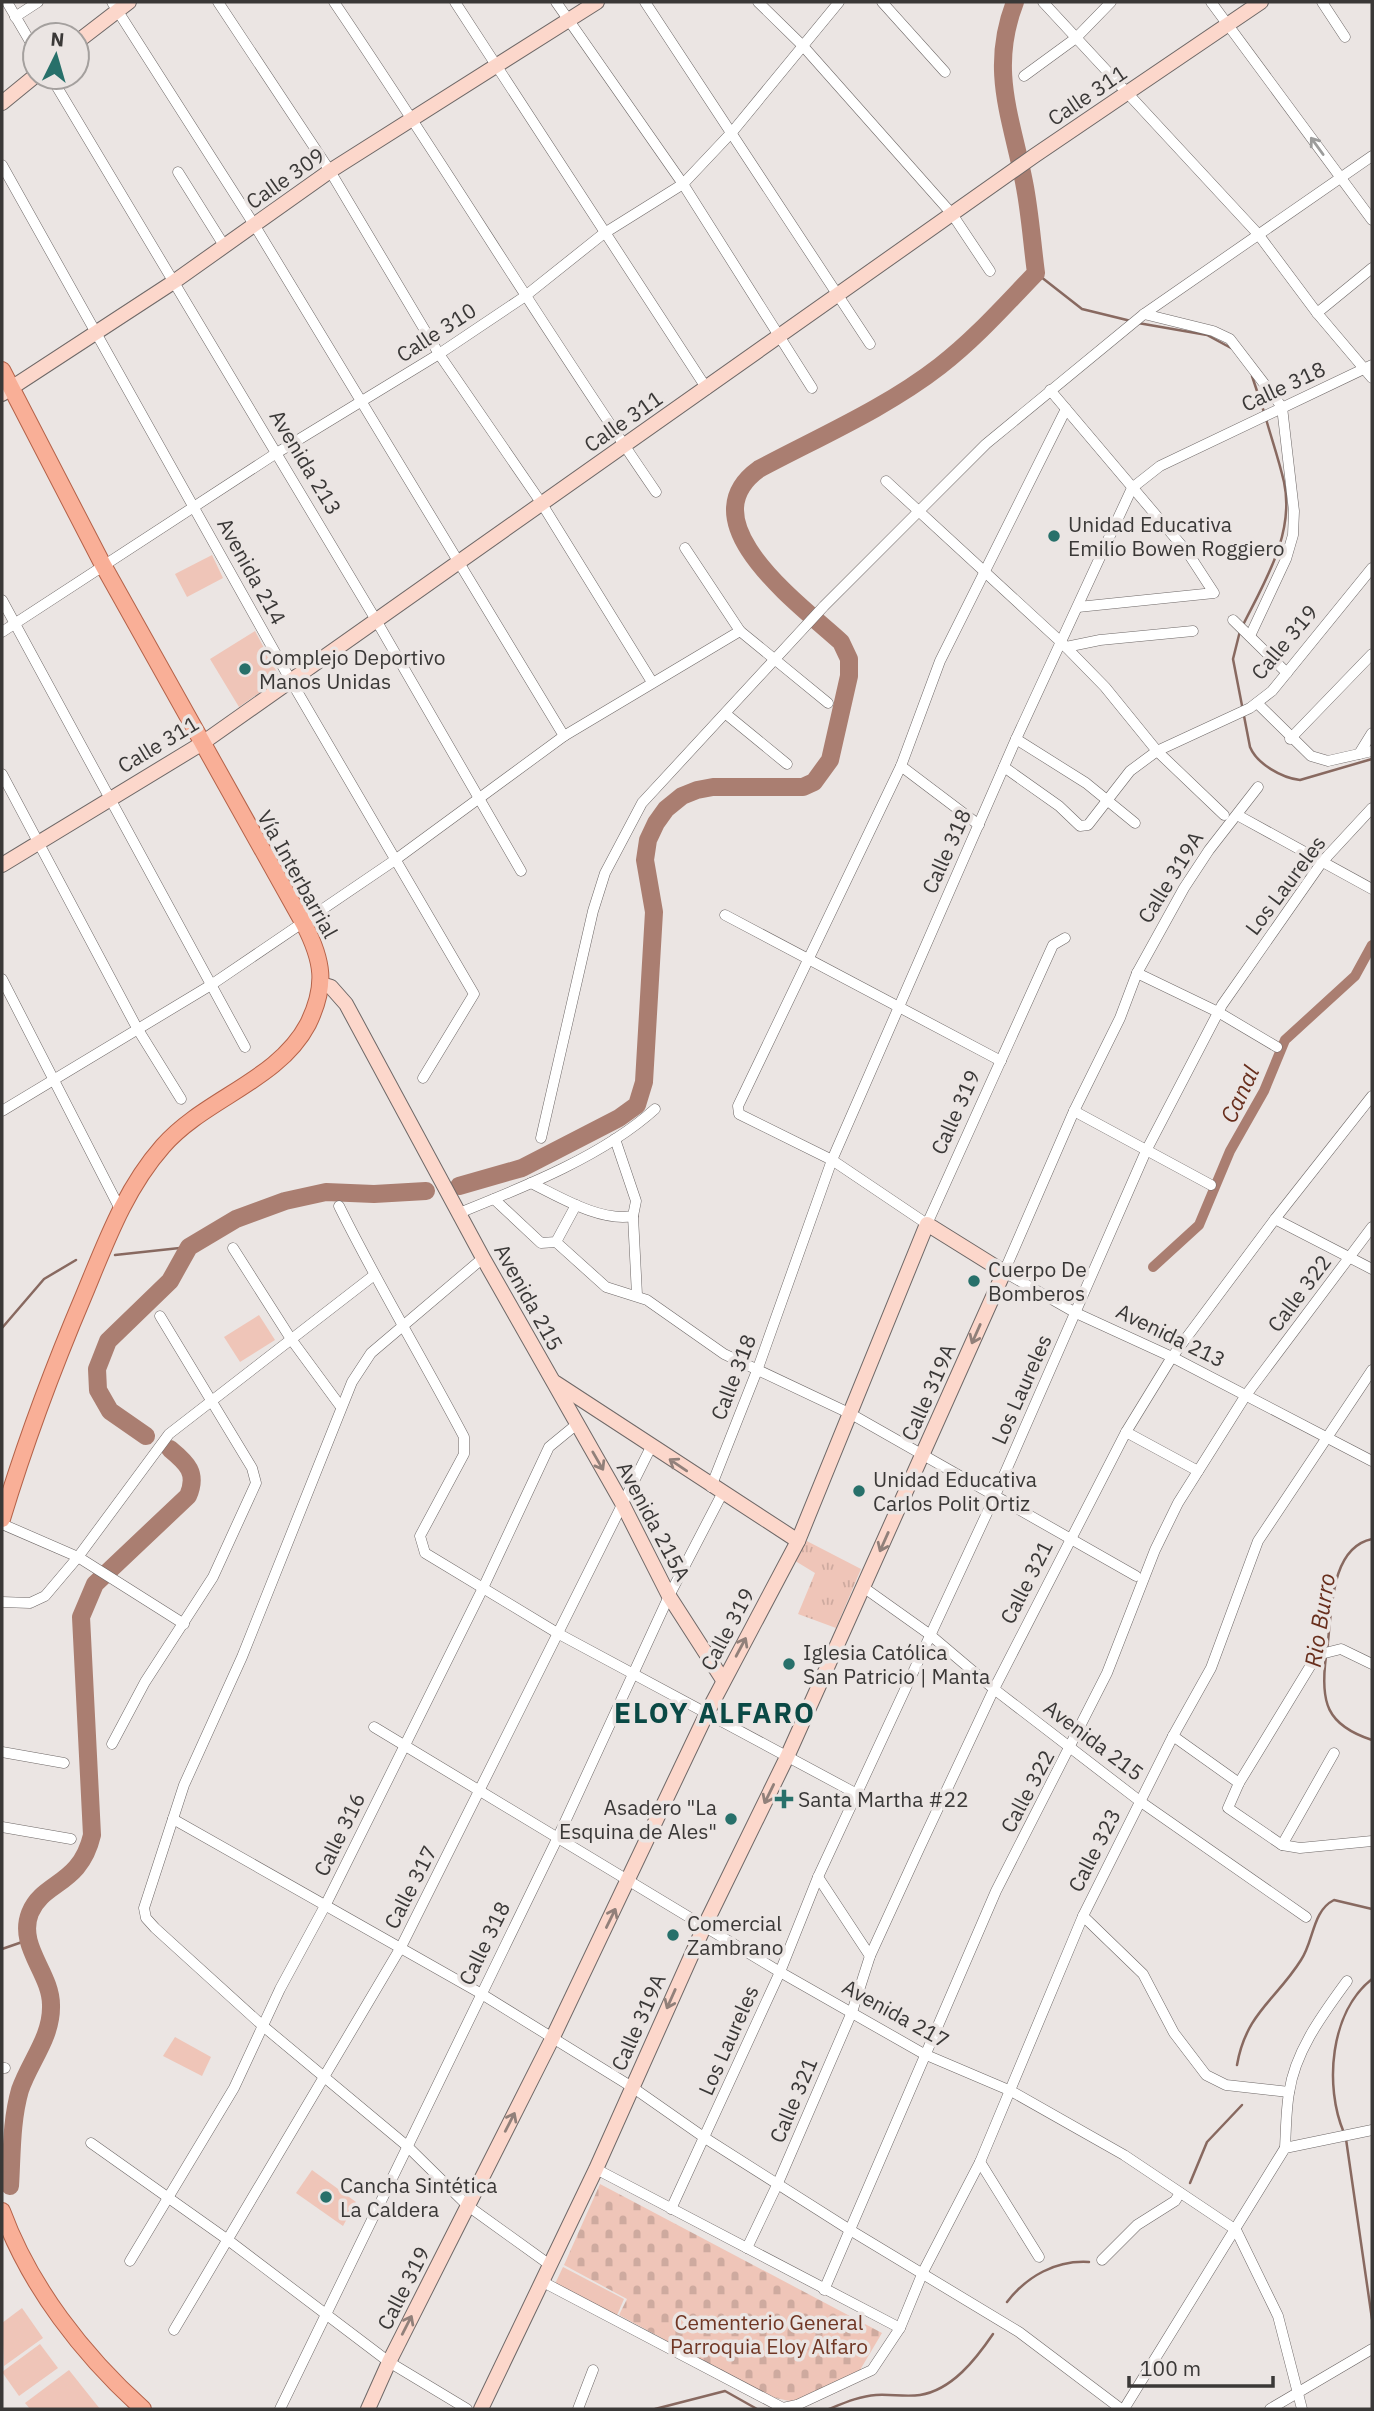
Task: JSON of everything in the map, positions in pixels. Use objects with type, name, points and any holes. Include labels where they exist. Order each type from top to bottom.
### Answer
[{"type":"main road","name":"Vía Interbarrial","points":[[2,370],[7,391],[201,744],[304,923],[320,957],[321,984],[309,1021],[292,1049],[183,1126],[145,1168],[120,1209],[60,1354],[2,1521]]},
{"type":"main road","points":[[3,2219],[58,2315],[83,2347],[143,2409]]},
{"type":"street","points":[[7,2],[21,27]]},
{"type":"street","points":[[15,17],[38,2]]},
{"type":"street","points":[[218,2],[330,172],[439,354],[542,503],[652,682]]},
{"type":"street","points":[[334,2],[414,119],[524,297],[656,492]]},
{"type":"street","points":[[455,2],[603,234],[707,389]]},
{"type":"street","points":[[556,2],[683,184],[813,388]]},
{"type":"street","name":"Calle 309","points":[[7,391],[93,332],[175,281],[330,172],[597,2]]},
{"type":"street","points":[[645,2],[733,131],[870,344]]},
{"type":"street","points":[[758,2],[803,46],[952,214],[990,271]]},
{"type":"street","name":"Calle 310","points":[[2,632],[275,454],[439,354],[524,297],[603,234],[683,184],[733,131],[839,2]]},
{"type":"street","points":[[882,2],[946,72]]},
{"type":"street","points":[[1043,2],[1258,234],[1317,313],[1370,371]]},
{"type":"street","points":[[1024,76],[1076,38],[1111,2]]},
{"type":"street","points":[[1210,2],[1229,24],[1372,220]]},
{"type":"street","name":"Calle 311","points":[[2,864],[109,797],[201,744],[1034,156],[1261,2]]},
{"type":"street","points":[[1322,2],[1345,37]]},
{"type":"street","points":[[91,30],[120,5],[564,736]]},
{"type":"street","points":[[2,103],[21,87]]},
{"type":"street","name":"Avenida 213","points":[[60,91],[376,620],[521,871]]},
{"type":"street","points":[[541,1138],[593,911],[605,873],[642,803],[806,624],[986,444],[1144,313],[1372,156]]},
{"type":"street","name":"Avenida 214","points":[[2,165],[93,332],[291,681],[474,994],[423,1078]]},
{"type":"street","points":[[178,172],[225,247]]},
{"type":"street","points":[[1317,313],[1372,268]]},
{"type":"street","points":[[1144,313],[1213,331],[1230,339],[1279,409],[1294,511],[1293,535],[1286,559],[1248,634]]},
{"type":"street","name":"Calle 318","points":[[280,2409],[324,2312],[558,1837],[716,1491],[832,1160],[897,1006],[1016,739],[1064,645],[1078,607],[1132,488],[1160,466],[1248,423],[1370,371]]},
{"type":"street","points":[[1050,390],[1188,553],[1214,593],[1078,607]]},
{"type":"street","points":[[806,959],[901,766],[940,661],[1066,409]]},
{"type":"street","points":[[886,481],[1064,645],[1105,688],[1157,751],[1224,815]]},
{"type":"street","points":[[685,548],[740,631],[774,662],[828,703]]},
{"type":"street","name":"Calle 319","points":[[1004,767],[1084,827],[1130,771],[1157,751],[1254,706],[1287,673],[1372,568]]},
{"type":"street","points":[[2,600],[245,1047]]},
{"type":"street","points":[[1233,620],[1287,673]]},
{"type":"street","points":[[2,1111],[211,985],[396,860],[564,736],[740,631]]},
{"type":"street","points":[[1064,645],[1193,631]]},
{"type":"street","points":[[1290,739],[1372,654]]},
{"type":"street","points":[[1254,706],[1311,756],[1328,761],[1372,751]]},
{"type":"street","points":[[726,714],[787,764]]},
{"type":"street","points":[[1360,754],[1372,733]]},
{"type":"street","points":[[1016,739],[1107,799],[1135,823]]},
{"type":"street","points":[[901,766],[979,825]]},
{"type":"street","points":[[2,774],[137,1028],[181,1099]]},
{"type":"street","name":"Calle 319A","points":[[481,2409],[596,2169],[705,1924],[787,1756],[1074,1111],[1120,1018],[1137,973],[1184,888],[1209,850],[1239,816],[1258,788]]},
{"type":"street","name":"Los Laureles","points":[[671,2210],[780,1972],[818,1877],[1076,1313],[1146,1151],[1219,1012],[1322,862],[1372,808]]},
{"type":"street","points":[[1239,816],[1372,889]]},
{"type":"street","points":[[725,915],[1001,1061]]},
{"type":"street","name":"Calle 319","points":[[368,2409],[630,1879],[723,1680],[798,1541],[927,1224],[1055,940],[1065,938]]},
{"type":"street","name":"Avenida 213","points":[[806,959],[738,1106],[739,1114],[832,1160],[927,1224],[1076,1313],[1172,1357],[1372,1461]]},
{"type":"street","points":[[1137,973],[1219,1012],[1277,1047]]},
{"type":"street","points":[[2,979],[120,1209]]},
{"type":"street","name":"Avenida 215","points":[[321,984],[331,987],[346,1004],[551,1380],[716,1491],[798,1541]]},
{"type":"street","name":"Calle 321","points":[[747,2248],[852,2012],[870,1956],[994,1689],[1126,1433],[1172,1357],[1275,1219],[1372,1096]]},
{"type":"street","points":[[459,1213],[531,1183],[615,1139],[633,1129],[655,1109]]},
{"type":"street","points":[[1074,1111],[1211,1185]]},
{"type":"street","points":[[615,1139],[636,1201],[633,1216],[637,1294]]},
{"type":"street","points":[[531,1183],[576,1205],[623,1218],[633,1216]]},
{"type":"street","points":[[494,1199],[541,1242],[556,1242],[606,1287],[615,1292],[637,1294],[724,1354],[851,1414],[993,1498],[1136,1576]]},
{"type":"street","points":[[556,1242],[576,1205]]},
{"type":"street","points":[[339,1206],[373,1276],[404,1324],[464,1437],[464,1454],[420,1536],[425,1553],[559,1634],[857,1794]]},
{"type":"street","points":[[1275,1219],[1372,1269]]},
{"type":"street","name":"Calle 322","points":[[824,2290],[996,1891],[1107,1673],[1163,1532],[1246,1395],[1372,1227]]},
{"type":"street","points":[[233,1248],[291,1339],[341,1407]]},
{"type":"street","points":[[483,1258],[365,1360],[341,1407],[242,1657],[184,1785],[144,1908],[146,1918],[155,1928],[263,2025],[407,2146],[468,2206],[550,2265]]},
{"type":"street","points":[[2,1602],[38,1600],[78,1557],[169,1434],[373,1276]]},
{"type":"street","points":[[112,1744],[145,1682],[212,1577],[256,1483],[252,1468],[160,1316]]},
{"type":"street","name":"Calle 323","points":[[783,2408],[797,2405],[872,2370],[900,2328],[923,2272],[980,2162],[1083,1916],[1173,1736],[1211,1668],[1258,1541],[1372,1370]]},
{"type":"street","name":"Avenida 215A","points":[[551,1380],[621,1501],[669,1596],[723,1680]]},
{"type":"street","name":"Calle 316","points":[[130,2260],[234,2088],[263,2025],[483,1588],[549,1447],[577,1424]]},
{"type":"street","points":[[1126,1433],[1198,1471]]},
{"type":"street","name":"Calle 317","points":[[174,2330],[401,1947],[559,1634],[621,1501],[651,1447]]},
{"type":"street","points":[[2,1521],[78,1557],[184,1624]]},
{"type":"street","name":"Avenida 215","points":[[863,1587],[929,1634],[994,1689],[1141,1801],[1306,1917]]},
{"type":"street","points":[[1372,1664],[1335,1648],[1317,1655],[1239,1783],[1228,1808],[1282,1845],[1300,1848],[1372,1841]]},
{"type":"street","name":"Avenida 217","points":[[374,1727],[705,1924],[780,1972],[924,2053],[1011,2091],[1124,2155],[1236,2230]]},
{"type":"street","points":[[1173,1736],[1239,1783]]},
{"type":"street","points":[[2,1752],[64,1763]]},
{"type":"street","points":[[1282,1845],[1334,1753]]},
{"type":"street","points":[[173,1819],[481,1993],[632,2087],[705,2138],[850,2230],[1019,2332],[1123,2409],[1285,2148],[1289,2092],[1297,2062],[1321,2018],[1347,1980]]},
{"type":"street","points":[[2,1826],[71,1839]]},
{"type":"street","points":[[818,1877],[870,1956]]},
{"type":"street","points":[[1083,1916],[1143,1974],[1174,2033],[1206,2075],[1226,2085],[1289,2092]]},
{"type":"street","points":[[1285,2148],[1372,2130]]},
{"type":"street","points":[[91,2143],[228,2240],[389,2362],[467,2409]]},
{"type":"street","points":[[980,2162],[1039,2257]]},
{"type":"street","points":[[596,2169],[900,2328]]},
{"type":"street","points":[[1102,2260],[1137,2225],[1175,2201],[1180,2193]]},
{"type":"street","points":[[1236,2230],[1278,2316],[1302,2409]]},
{"type":"street","points":[[543,2282],[783,2408]]},
{"type":"street","points":[[1270,2409],[1372,2349]]},
{"type":"street","points":[[578,2409],[593,2370]]},
{"type":"green space","points":[[212,555],[223,578],[187,597],[175,574]]},
{"type":"green space","name":"Complejo Deportivo Manos Unidas","points":[[255,631],[280,678],[239,707],[210,659]]},
{"type":"green space","points":[[259,1315],[275,1340],[240,1362],[224,1337]]},
{"type":"green space","points":[[801,1538],[861,1569],[836,1628],[798,1614],[815,1573],[792,1559]]},
{"type":"green space","points":[[175,2037],[211,2057],[202,2076],[163,2056]]},
{"type":"green space","name":"Cancha Sintética La Caldera","points":[[312,2170],[356,2202],[343,2226],[296,2193]]},
{"type":"green space","name":"Cementerio General Parroquia Eloy Alfaro","points":[[600,2184],[882,2333],[860,2370],[794,2402],[771,2397],[619,2315],[627,2299],[564,2265]]},
{"type":"green space","points":[[563,2267],[624,2299],[615,2320],[554,2286]]},
{"type":"green space","points":[[22,2308],[43,2338],[4,2366],[2,2323]]},
{"type":"green space","points":[[40,2344],[58,2368],[19,2396],[2,2372]]},
{"type":"green space","points":[[69,2370],[100,2409],[30,2409],[25,2403]]},
{"type":"waterway","points":[[459,1186],[522,1168],[619,1118],[637,1105],[644,1082],[654,912],[645,860],[648,840],[666,809],[682,796],[713,787],[803,787],[814,782],[830,760],[849,676],[849,659],[841,642],[778,585],[742,538],[735,513],[740,490],[759,469],[875,409],[940,366],[978,333],[1036,273],[1026,193],[1003,71],[1007,26],[1015,2]]},
{"type":"waterway","points":[[1036,273],[1082,309],[1131,321]]},
{"type":"waterway","points":[[1138,323],[1207,335],[1231,348]]},
{"type":"waterway","points":[[1252,376],[1264,412]]},
{"type":"waterway","points":[[1243,625],[1269,574],[1282,538],[1285,520],[1284,482],[1266,419]]},
{"type":"waterway","points":[[1240,631],[1233,659],[1250,747],[1258,759],[1278,773],[1300,780],[1372,759]]},
{"type":"waterway","name":"Canal","points":[[1153,1267],[1199,1225],[1230,1151],[1264,1091],[1285,1040],[1355,976],[1372,945]]},
{"type":"waterway","points":[[146,1436],[110,1411],[98,1390],[97,1369],[108,1341],[170,1281],[189,1247],[236,1219],[285,1201],[326,1192],[374,1194],[426,1191]]},
{"type":"waterway","points":[[115,1255],[189,1247]]},
{"type":"waterway","points":[[2,1328],[44,1279],[76,1260]]},
{"type":"waterway","points":[[10,2186],[17,2102],[24,2079],[48,2028],[51,2005],[50,1993],[31,1948],[27,1925],[30,1913],[43,1894],[71,1874],[79,1864],[92,1835],[81,1617],[95,1584],[188,1496],[192,1481],[189,1469],[170,1449]]},
{"type":"waterway","name":"Rio Burro","points":[[1327,1650],[1332,1601],[1340,1569],[1358,1545],[1372,1539]]},
{"type":"waterway","name":"Rio Burro","points":[[1326,1656],[1324,1686],[1330,1710],[1345,1727],[1372,1740]]},
{"type":"waterway","points":[[1237,2065],[1247,2032],[1301,1960],[1321,1911],[1334,1900],[1372,1909]]},
{"type":"waterway","points":[[2,1949],[28,1940]]},
{"type":"waterway","points":[[1344,2133],[1334,2094],[1335,2051],[1347,2010],[1358,1993],[1372,1979]]},
{"type":"waterway","points":[[1190,2183],[1207,2142],[1242,2105]]},
{"type":"waterway","points":[[1346,2139],[1372,2319]]},
{"type":"waterway","points":[[1007,2302],[1024,2284],[1043,2272],[1065,2264],[1089,2262]]},
{"type":"waterway","points":[[829,2409],[870,2396],[915,2396],[943,2387],[962,2372],[993,2334]]},
{"type":"waterway","points":[[655,2409],[725,2391],[757,2409]]},
{"type":"place","name":"Unidad Educativa Emilio Bowen Roggiero","points":[[1054,536]]},
{"type":"place","name":"Complejo Deportivo Manos Unidas","points":[[245,669]]},
{"type":"place","name":"Cuerpo De Bomberos","points":[[974,1281]]},
{"type":"place","name":"Unidad Educativa Carlos Polit Ortiz","points":[[859,1491]]},
{"type":"place","name":"Iglesia Católica San Patricio | Manta","points":[[789,1664]]},
{"type":"place","name":"Santa Martha #22","points":[[784,1799]]},
{"type":"place","name":"Asadero \"La Esquina de Ales\"","points":[[731,1819]]},
{"type":"place","name":"Comercial Zambrano","points":[[673,1935]]},
{"type":"place","name":"Cancha Sintética La Caldera","points":[[326,2197]]},
{"type":"district","name":"ELOY ALFARO","points":[[715,1712]]}]
